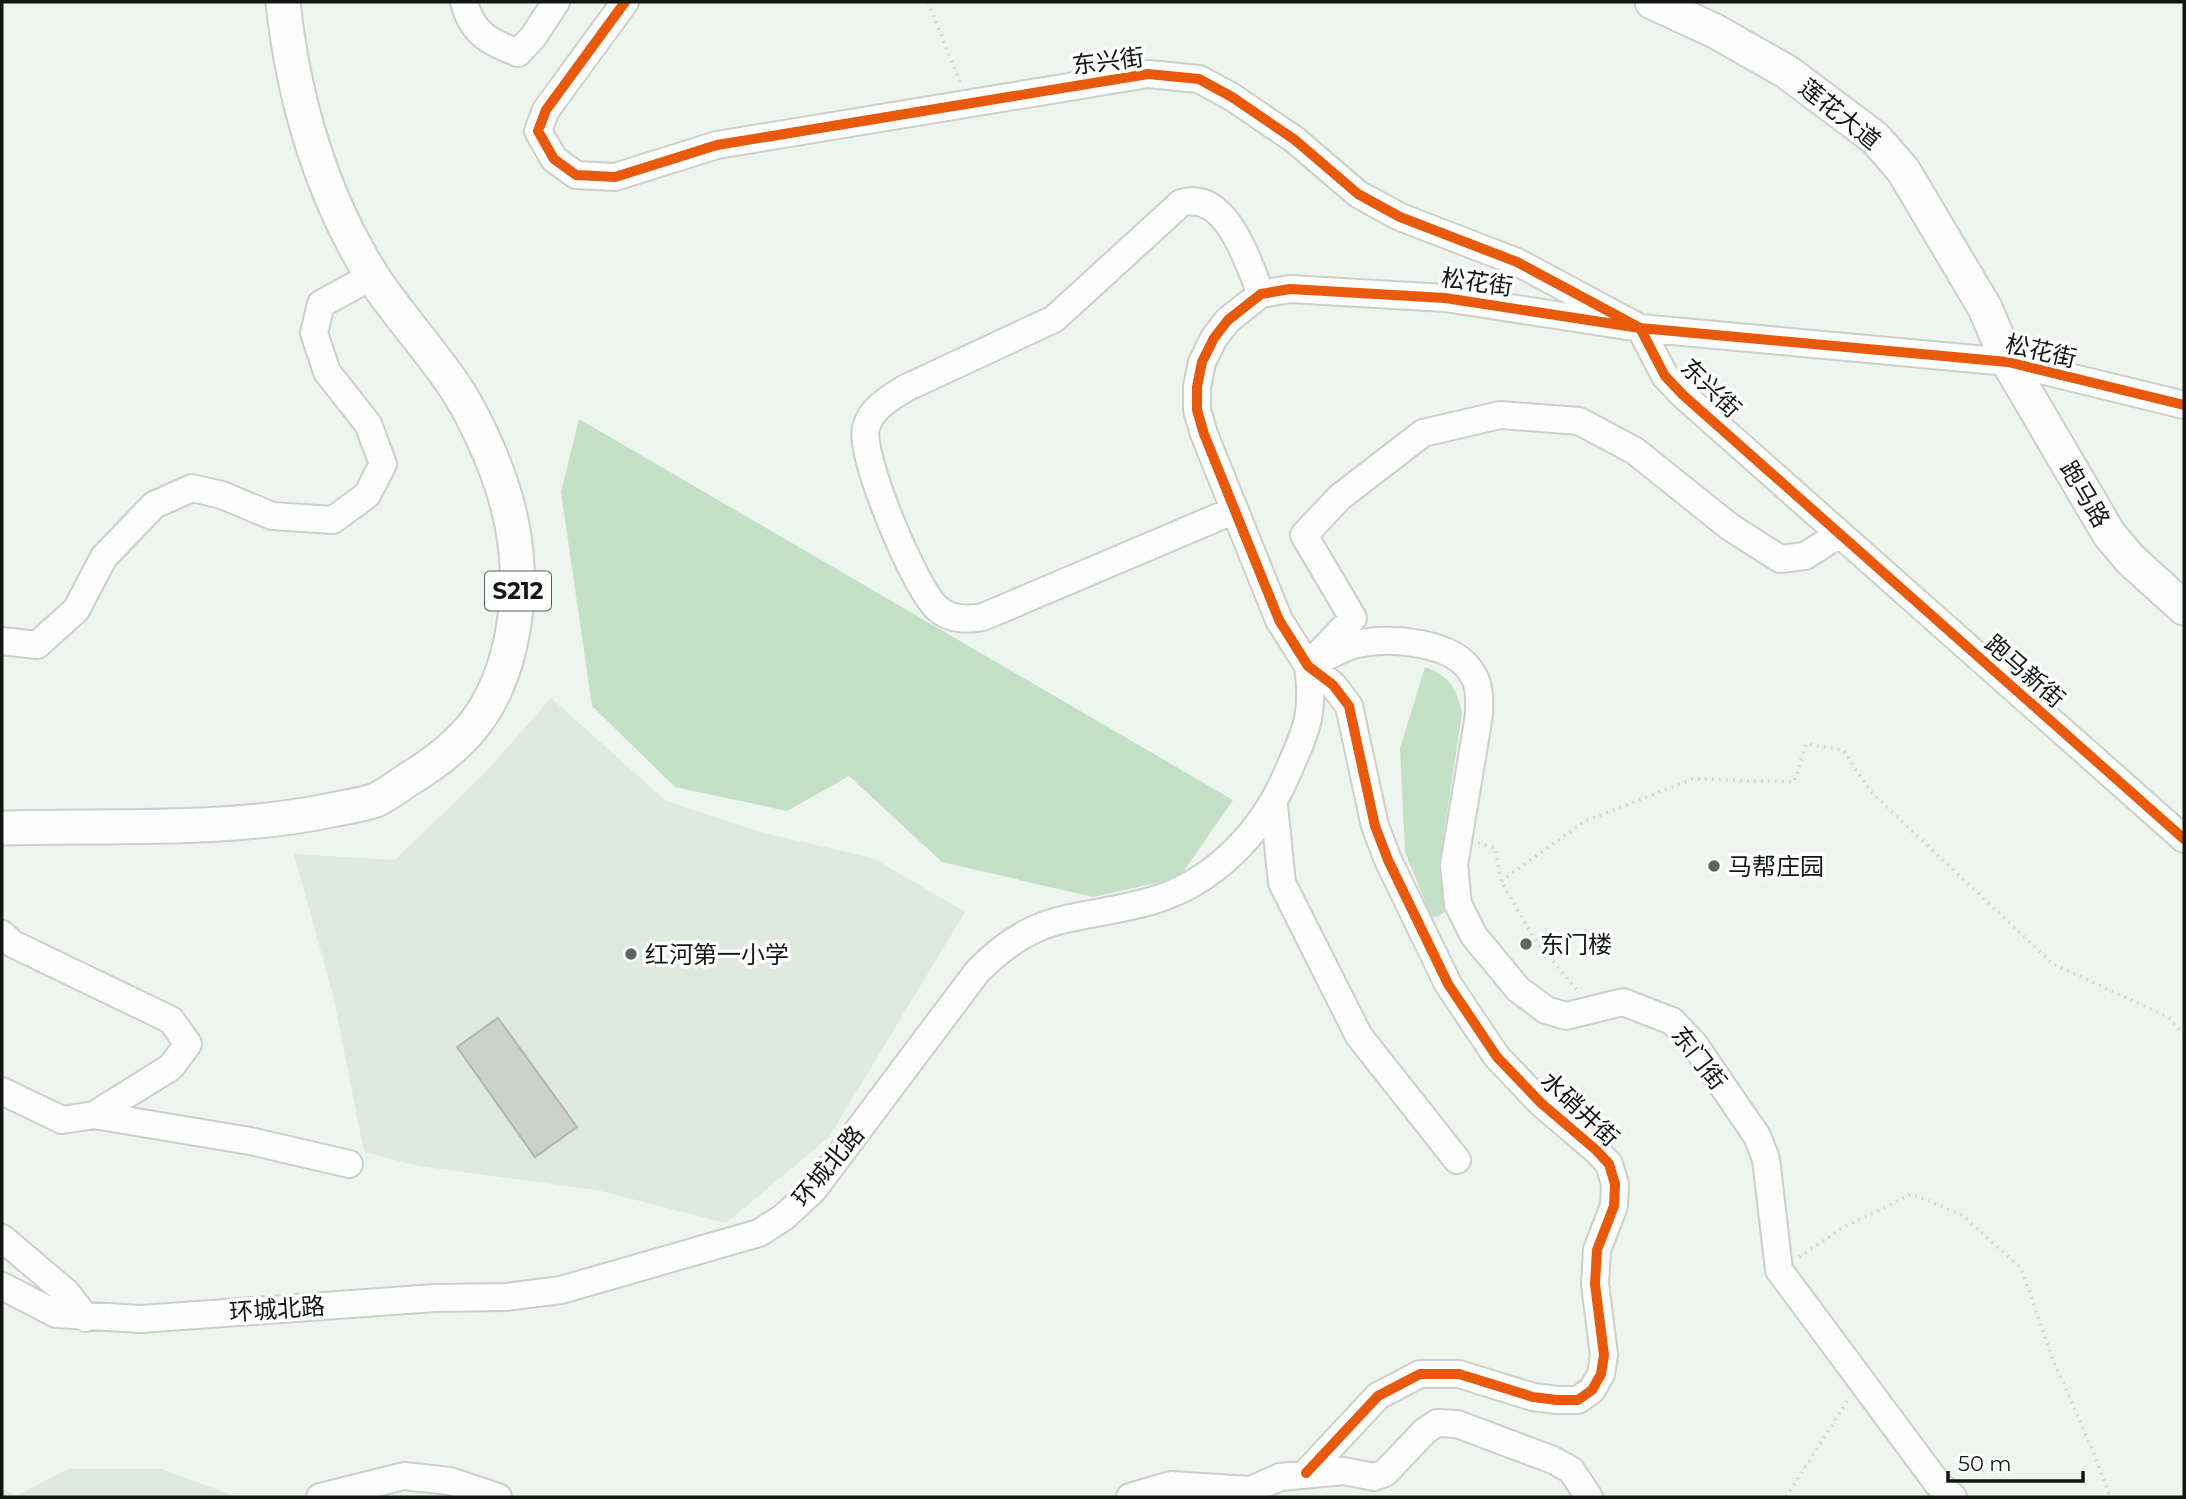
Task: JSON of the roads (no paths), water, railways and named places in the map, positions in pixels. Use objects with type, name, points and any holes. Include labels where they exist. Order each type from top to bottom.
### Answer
[{"type":"main road","name":"S212","points":[[2,828],[280,821],[375,800],[443,758],[482,718],[503,674],[519,607],[517,537],[496,469],[470,411],[372,276],[338,210],[312,145],[288,45],[283,2]]},
{"type":"main road","name":"莲花大道","points":[[1652,2],[1714,31],[1787,72],[1875,138],[1903,170],[1985,307],[2008,362]]},
{"type":"main road","name":"跑马路","points":[[2008,362],[2109,534],[2130,559],[2184,608]]},
{"type":"street","points":[[464,2],[469,22],[488,41],[518,52],[533,37],[556,2]]},
{"type":"street","name":"东兴街","points":[[625,2],[546,110],[538,131],[554,159],[576,175],[615,177],[717,145],[1148,74],[1199,79],[1232,97],[1295,141],[1358,194],[1400,216],[1517,262],[1640,328],[1665,376],[1683,395],[1838,535]]},
{"type":"street","points":[[1235,510],[983,617],[967,620],[938,610],[926,597],[902,551],[864,440],[873,412],[885,402],[906,388],[1054,319],[1181,203],[1191,200],[1204,204],[1224,218],[1235,232],[1261,294],[1228,320],[1214,338],[1202,362],[1197,387],[1197,410],[1204,434],[1235,510],[1279,620],[1308,666],[1353,618],[1304,535],[1340,497],[1423,433],[1500,415],[1579,421],[1635,451],[1730,527],[1780,559],[1805,556],[1838,535]]},
{"type":"street","points":[[2,641],[37,645],[76,610],[104,556],[154,505],[192,488],[222,495],[272,516],[333,520],[366,495],[383,464],[368,424],[327,372],[314,333],[321,304],[372,276]]},
{"type":"street","name":"松花街","points":[[1261,294],[1312,288],[1445,298],[1640,328],[2008,362],[2184,405]]},
{"type":"street","name":"跑马新街","points":[[1838,535],[2184,839]]},
{"type":"street","name":"东门街","points":[[1308,666],[1356,644],[1391,642],[1441,650],[1472,671],[1480,690],[1479,715],[1454,865],[1458,904],[1474,936],[1518,989],[1546,1010],[1566,1016],[1623,1002],[1647,1009],[1672,1021],[1694,1044],[1756,1136],[1766,1159],[1779,1270],[1938,1484],[1953,1497]]},
{"type":"street","name":"环城北路","points":[[2,1286],[56,1314],[141,1320],[435,1298],[506,1297],[561,1290],[759,1233],[784,1217],[814,1189],[977,972],[1000,948],[1026,931],[1055,920],[1151,901],[1182,890],[1222,864],[1274,805],[1307,728],[1313,697],[1308,666]]},
{"type":"street","name":"水硝井街","points":[[1306,1473],[1378,1396],[1420,1374],[1459,1374],[1533,1397],[1557,1400],[1578,1399],[1592,1390],[1601,1374],[1604,1356],[1595,1283],[1597,1250],[1614,1206],[1615,1184],[1609,1164],[1542,1103],[1497,1057],[1448,984],[1388,860],[1375,826],[1349,706],[1333,685],[1308,666]]},
{"type":"street","points":[[1274,805],[1282,883],[1359,1036],[1457,1160]]},
{"type":"street","points":[[2,934],[13,944],[171,1020],[188,1044],[170,1067],[93,1115]]},
{"type":"street","points":[[2,1091],[62,1120],[93,1115],[250,1141],[349,1164]]},
{"type":"street","points":[[2,1238],[67,1293],[86,1318]]},
{"type":"street","points":[[1130,1497],[1171,1485],[1242,1494],[1280,1477],[1306,1473],[1344,1471],[1374,1477],[1385,1474],[1437,1423],[1457,1424],[1562,1465],[1571,1470],[1589,1497]]},
{"type":"street","points":[[320,1497],[404,1476],[450,1481],[498,1497]]},
{"type":"place","name":"马帮庄园","points":[[1714,866]]},
{"type":"place","name":"东门楼","points":[[1526,944]]},
{"type":"place","name":"红河第一小学","points":[[631,954]]}]
